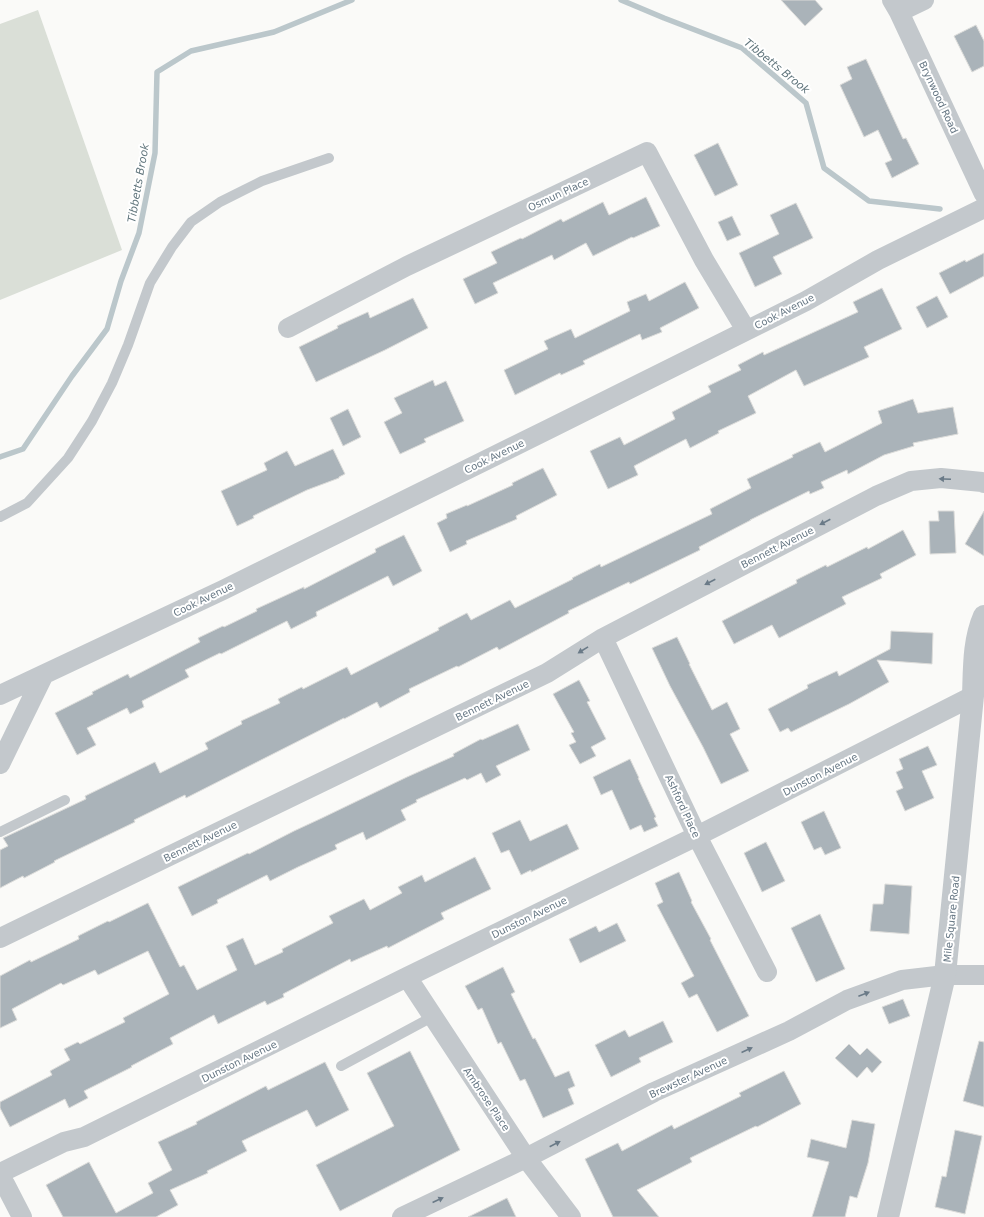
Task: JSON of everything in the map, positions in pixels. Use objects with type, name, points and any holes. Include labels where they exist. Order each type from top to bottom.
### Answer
[{"type":"street","points":[[895,6],[924,0]]},
{"type":"street","name":"Brynwood Road","points":[[895,6],[984,194]]},
{"type":"street","name":"Osmun Place","points":[[288,328],[407,266],[646,152],[704,260],[746,330]]},
{"type":"street","name":"Cook Avenue","points":[[0,695],[223,590],[549,429],[806,301],[878,260],[984,208]]},
{"type":"street","name":"Bennett Avenue","points":[[0,938],[547,673],[603,638],[876,496],[911,481],[941,478],[984,483]]},
{"type":"street","name":"Mile Square Road","points":[[888,1217],[945,974],[974,696],[974,657],[979,627],[984,616]]},
{"type":"street","name":"Ashford Place","points":[[603,638],[697,836],[767,972]]},
{"type":"street","points":[[0,764],[43,676]]},
{"type":"street","name":"Dunston Avenue","points":[[2,1181],[69,1152],[84,1137],[407,977],[697,836],[974,696]]},
{"type":"street","name":"Brewster Avenue","points":[[402,1217],[526,1158],[654,1092],[789,1031],[848,1000],[902,980],[945,974],[984,975]]},
{"type":"street","name":"Ambrose Place","points":[[407,977],[526,1158],[571,1217]]},
{"type":"street","points":[[2,1181],[22,1217]]},
{"type":"lane","points":[[0,517],[27,503],[68,458],[92,421],[112,383],[128,345],[150,284],[172,247],[191,222],[220,202],[262,181],[329,158]]},
{"type":"lane","points":[[0,832],[65,800]]},
{"type":"lane","points":[[341,1066],[432,1017]]},
{"type":"shaded area","points":[[38,10],[122,250],[0,300],[0,24]]},
{"type":"building","points":[[781,0],[815,0],[823,9],[805,26]]},
{"type":"building","points":[[976,25],[984,41],[984,66],[972,72],[954,36]]},
{"type":"building","points":[[866,59],[903,139],[906,138],[919,164],[892,178],[885,163],[892,160],[878,130],[864,137],[840,85],[852,79],[847,67]]},
{"type":"building","points":[[718,143],[738,185],[715,196],[694,155]]},
{"type":"building","points":[[646,197],[660,226],[633,238],[632,237],[593,256],[586,243],[554,260],[552,255],[493,283],[498,293],[475,304],[463,279],[497,263],[491,252],[521,238],[522,239],[561,219],[563,222],[603,202],[609,215]]},
{"type":"building","points":[[796,203],[813,238],[773,257],[782,274],[755,287],[739,253],[779,234],[770,215]]},
{"type":"building","points":[[732,216],[741,235],[727,241],[718,222]]},
{"type":"building","points":[[984,253],[984,276],[950,294],[939,273],[965,260],[966,262]]},
{"type":"building","points":[[685,282],[699,308],[660,328],[662,332],[642,340],[640,334],[583,361],[585,364],[561,375],[560,373],[515,395],[504,370],[548,349],[544,341],[571,329],[575,338],[630,311],[627,302],[646,294],[649,301]]},
{"type":"building","points":[[882,288],[902,329],[864,347],[869,357],[804,386],[796,370],[748,396],[756,413],[718,431],[719,433],[690,448],[686,439],[634,466],[638,475],[608,489],[590,451],[620,437],[624,445],[675,419],[672,412],[711,392],[708,386],[741,370],[738,365],[763,352],[764,355],[858,312],[853,302]]},
{"type":"building","points":[[937,296],[948,317],[927,328],[916,307]]},
{"type":"building","points":[[413,298],[428,328],[316,382],[299,347],[338,328],[337,326],[368,312],[370,318]]},
{"type":"building","points":[[433,380],[435,386],[446,381],[464,421],[424,439],[426,442],[400,454],[384,422],[402,413],[394,398]]},
{"type":"building","points":[[913,399],[918,413],[953,407],[958,434],[913,443],[914,446],[884,455],[848,474],[847,470],[821,482],[824,488],[810,494],[809,491],[750,520],[699,547],[700,550],[630,584],[629,582],[568,611],[569,613],[499,650],[497,647],[458,667],[457,666],[409,689],[410,692],[380,708],[377,702],[186,798],[185,795],[134,820],[135,822],[54,861],[55,862],[24,878],[23,876],[0,888],[0,850],[8,846],[3,838],[86,799],[85,796],[155,762],[160,773],[208,749],[205,743],[242,724],[241,721],[280,703],[278,699],[302,687],[303,689],[347,667],[351,675],[439,630],[438,628],[467,613],[471,620],[510,600],[515,608],[600,564],[601,567],[712,514],[710,509],[751,488],[747,479],[820,442],[825,452],[882,423],[878,411]]},
{"type":"building","points":[[348,409],[361,437],[343,446],[330,418]]},
{"type":"building","points":[[333,449],[345,474],[339,478],[307,490],[253,516],[254,518],[237,526],[221,491],[267,470],[264,463],[287,451],[295,466]]},
{"type":"building","points":[[543,468],[557,495],[516,516],[517,519],[466,541],[467,544],[450,552],[437,523],[447,518],[446,514],[513,485],[512,483]]},
{"type":"building","points":[[938,511],[954,511],[956,553],[930,554],[929,521],[939,521]]},
{"type":"building","points":[[984,511],[984,556],[965,544]]},
{"type":"building","points":[[903,530],[916,555],[880,574],[882,578],[842,597],[846,604],[779,638],[772,625],[734,644],[722,621],[797,583],[796,580],[826,565],[827,567],[867,547],[868,549]]},
{"type":"building","points":[[404,535],[422,571],[393,586],[388,576],[316,612],[317,616],[291,629],[287,621],[185,670],[189,677],[142,701],[144,707],[130,714],[127,708],[87,728],[96,745],[77,755],[55,713],[128,674],[130,678],[200,642],[198,638],[223,626],[224,627],[257,611],[256,609],[304,587],[304,589],[376,552],[375,549]]},
{"type":"building","points":[[891,631],[933,633],[932,664],[877,660],[889,682],[849,704],[791,732],[788,728],[780,732],[768,709],[808,688],[807,685],[837,671],[839,676],[890,649]]},
{"type":"building","points":[[677,637],[712,710],[727,702],[740,729],[730,734],[749,771],[721,784],[652,648]]},
{"type":"building","points":[[579,680],[590,701],[587,702],[606,739],[591,747],[596,756],[580,764],[569,745],[576,742],[571,733],[574,732],[553,694]]},
{"type":"building","points":[[518,724],[530,750],[496,766],[501,775],[486,783],[481,773],[467,780],[465,778],[416,800],[417,802],[401,810],[406,820],[366,840],[363,832],[335,845],[337,849],[270,881],[267,875],[217,900],[218,903],[192,916],[178,887],[454,756],[453,754],[481,739],[482,740]]},
{"type":"building","points":[[928,746],[937,765],[922,771],[934,798],[905,811],[896,791],[903,788],[896,772],[903,769],[899,759]]},
{"type":"building","points":[[630,759],[656,817],[654,818],[658,826],[644,832],[641,825],[630,830],[612,790],[601,795],[593,777]]},
{"type":"building","points":[[824,811],[841,848],[825,855],[821,847],[814,850],[801,822]]},
{"type":"building","points":[[520,820],[530,841],[567,824],[579,849],[531,872],[531,870],[521,875],[509,850],[501,853],[492,833]]},
{"type":"building","points":[[766,842],[785,881],[762,892],[744,853]]},
{"type":"building","points":[[475,857],[491,889],[441,913],[444,919],[388,948],[387,946],[351,962],[350,959],[283,994],[284,997],[267,1005],[265,1001],[218,1024],[214,1015],[170,1038],[173,1044],[84,1091],[88,1098],[69,1108],[65,1099],[10,1127],[0,1108],[0,1102],[52,1075],[50,1071],[70,1060],[64,1049],[78,1042],[80,1044],[125,1022],[123,1018],[169,994],[148,951],[98,975],[95,970],[63,985],[61,983],[12,1009],[17,1020],[0,1028],[0,976],[30,960],[31,962],[79,939],[78,936],[148,903],[180,967],[184,965],[197,990],[237,970],[226,946],[243,938],[255,965],[283,952],[282,949],[333,923],[329,916],[364,899],[370,910],[402,893],[398,887],[422,875],[425,882]]},
{"type":"building","points":[[679,872],[692,901],[691,902],[749,1016],[717,1032],[697,994],[689,998],[681,983],[694,976],[657,905],[663,902],[655,883]]},
{"type":"building","points":[[885,884],[912,886],[909,934],[870,931],[873,904],[883,904]]},
{"type":"building","points":[[820,914],[845,969],[816,982],[791,928]]},
{"type":"building","points":[[617,923],[626,941],[580,963],[569,939],[596,926],[599,932]]},
{"type":"building","points":[[503,967],[515,992],[511,994],[533,1039],[535,1038],[555,1077],[569,1071],[575,1086],[568,1089],[574,1104],[543,1118],[525,1079],[520,1081],[501,1042],[498,1044],[482,1008],[478,1010],[465,986]]},
{"type":"building","points":[[903,999],[910,1016],[889,1024],[882,1007]]},
{"type":"building","points":[[663,1021],[673,1042],[639,1058],[641,1062],[611,1077],[595,1045],[625,1030],[629,1037]]},
{"type":"building","points":[[979,1041],[984,1042],[984,1107],[963,1101]]},
{"type":"building","points":[[849,1044],[860,1055],[867,1048],[882,1062],[872,1073],[867,1067],[857,1078],[835,1058]]},
{"type":"building","points":[[410,1051],[460,1150],[340,1211],[316,1165],[394,1126],[367,1073]]},
{"type":"building","points":[[325,1062],[349,1110],[316,1127],[307,1110],[242,1141],[247,1151],[207,1171],[208,1173],[170,1190],[178,1205],[156,1217],[63,1217],[46,1185],[89,1162],[116,1213],[153,1193],[148,1183],[172,1170],[158,1142],[197,1124],[196,1122],[266,1086],[268,1090]]},
{"type":"building","points":[[784,1071],[801,1104],[757,1127],[756,1126],[690,1158],[692,1162],[637,1190],[659,1217],[613,1217],[585,1159],[618,1143],[622,1151],[672,1125],[674,1129],[741,1096],[739,1093]]},
{"type":"building","points":[[852,1120],[875,1124],[868,1163],[857,1198],[850,1196],[845,1217],[812,1217],[829,1162],[807,1157],[811,1139],[846,1148]]},
{"type":"building","points":[[955,1130],[982,1136],[965,1214],[935,1207],[942,1176],[946,1177]]},
{"type":"building","points":[[507,1198],[516,1217],[468,1217]]},
{"type":"waterway","name":"Tibbetts Brook","points":[[0,457],[23,449],[72,376],[107,329],[121,281],[139,233],[155,153],[157,72],[191,51],[274,32],[352,0]]},
{"type":"waterway","name":"Tibbetts Brook","points":[[621,0],[742,48],[806,103],[824,168],[869,201],[940,209]]}]
